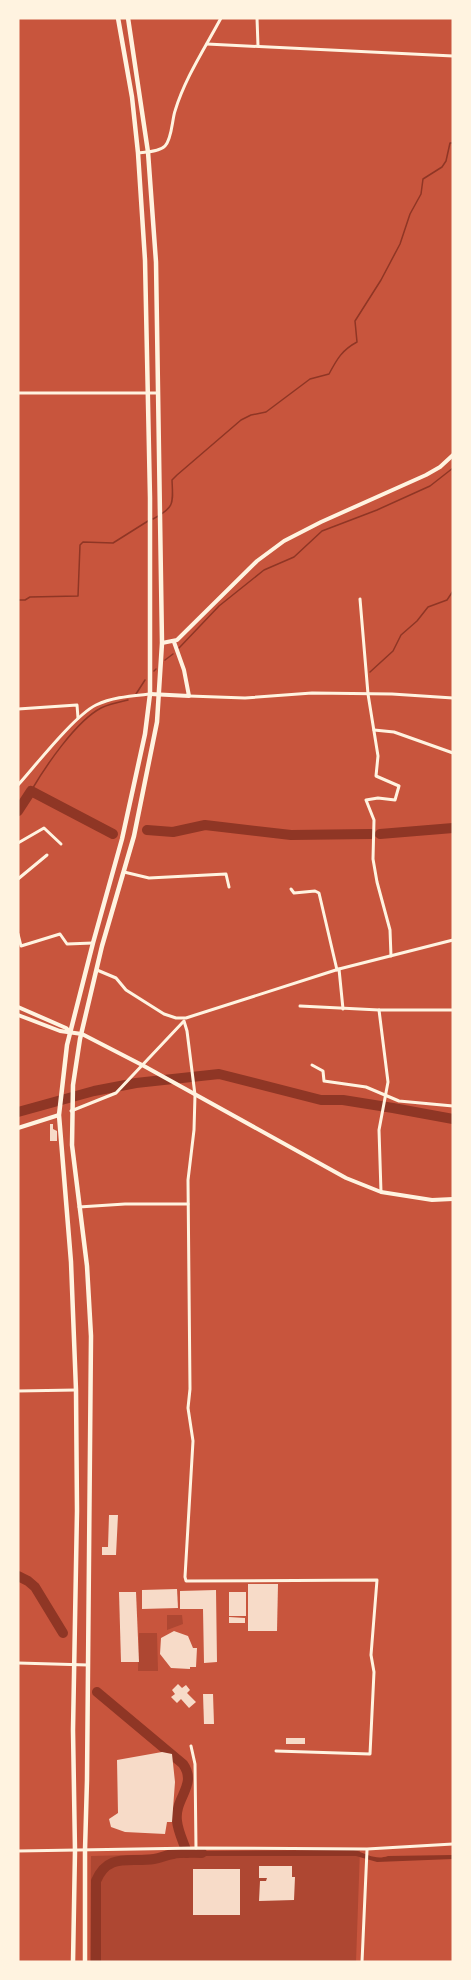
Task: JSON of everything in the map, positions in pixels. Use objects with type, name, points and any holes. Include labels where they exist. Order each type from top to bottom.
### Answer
[{"type":"main road","points":[[73,1962],[76,1390],[71,1262],[59,1115],[64,1062],[70,1032],[122,839],[146,734],[150,694],[150,498],[145,260],[132,97],[118,18]]},
{"type":"main road","points":[[85,1962],[84,1850],[91,1336],[87,1266],[72,1152],[71,1111],[73,1079],[81,1034],[138,818],[157,722],[162,643],[156,262],[148,152],[128,18]]},
{"type":"main road","points":[[162,643],[174,642],[257,561],[284,541],[426,475],[440,467],[453,455]]},
{"type":"main road","points":[[150,694],[189,696],[181,660],[176,653],[174,642]]},
{"type":"main road","points":[[18,1007],[66,1028],[70,1032]]},
{"type":"main road","points":[[18,1015],[60,1031],[81,1034],[144,1065],[329,1169],[381,1192],[432,1200],[453,1199]]},
{"type":"main road","points":[[18,1128],[59,1115]]},
{"type":"street","points":[[138,153],[164,148],[175,110],[221,18]]},
{"type":"street","points":[[257,18],[258,46]]},
{"type":"street","points":[[207,44],[453,56]]},
{"type":"street","points":[[18,393],[157,393]]},
{"type":"street","points":[[360,599],[368,694],[378,756],[376,776],[399,786],[395,800],[378,798],[366,800],[374,820],[373,859],[390,930],[391,956]]},
{"type":"street","points":[[189,696],[245,698],[312,693],[453,698]]},
{"type":"street","points":[[18,784],[78,718],[93,706],[112,699],[150,694]]},
{"type":"street","points":[[18,709],[77,705],[78,718]]},
{"type":"street","points":[[374,730],[394,732],[453,753]]},
{"type":"street","points":[[18,843],[44,828],[61,844]]},
{"type":"street","points":[[18,879],[47,855]]},
{"type":"street","points":[[124,872],[149,878],[226,874],[229,887]]},
{"type":"street","points":[[291,889],[294,893],[315,891],[319,893],[338,970],[343,1009]]},
{"type":"street","points":[[18,934],[21,946],[60,934],[67,944],[93,943]]},
{"type":"street","points":[[71,1111],[116,1094],[185,1020],[338,970],[453,940]]},
{"type":"street","points":[[97,970],[116,978],[126,990],[164,1014],[185,1020]]},
{"type":"street","points":[[300,1006],[379,1010],[453,1010]]},
{"type":"street","points":[[379,1010],[388,1082],[379,1130],[381,1192]]},
{"type":"street","points":[[185,1020],[195,1095],[188,1204],[190,1389],[188,1408],[193,1442],[186,1581],[376,1580],[371,1655],[374,1672],[370,1754],[276,1751]]},
{"type":"street","points":[[312,1065],[323,1071],[324,1081],[366,1087],[399,1101],[453,1106]]},
{"type":"street","points":[[79,1207],[188,1204]]},
{"type":"street","points":[[18,1391],[76,1390]]},
{"type":"street","points":[[18,1663],[88,1665]]},
{"type":"street","points":[[191,1746],[195,1764],[196,1848]]},
{"type":"street","points":[[18,1851],[155,1848],[367,1849],[453,1844]]},
{"type":"street","points":[[362,1962],[367,1849]]},
{"type":"shaded area","points":[[167,1615],[182,1615],[183,1624],[167,1630]]},
{"type":"shaded area","points":[[139,1633],[157,1633],[158,1671],[138,1671]]},
{"type":"shaded area","points":[[360,1849],[356,1962],[90,1962],[91,1856]]},
{"type":"shaded area","points":[[351,1850],[376,1857],[453,1855],[453,1859],[377,1862],[356,1856],[190,1856],[188,1851]]},
{"type":"building","points":[[50,1124],[53,1124],[53,1129],[57,1131],[57,1141],[50,1141]]},
{"type":"building","points":[[109,1515],[118,1515],[116,1555],[102,1555],[102,1547],[108,1547]]},
{"type":"building","points":[[248,1584],[278,1584],[277,1631],[248,1631]]},
{"type":"building","points":[[177,1589],[178,1608],[142,1609],[142,1590]]},
{"type":"building","points":[[216,1590],[217,1662],[204,1663],[203,1609],[180,1609],[180,1591]]},
{"type":"building","points":[[119,1592],[136,1592],[139,1662],[121,1662]]},
{"type":"building","points":[[229,1592],[246,1592],[246,1616],[229,1616]]},
{"type":"building","points":[[229,1617],[245,1618],[245,1623],[229,1623]]},
{"type":"building","points":[[174,1631],[188,1636],[193,1648],[197,1648],[196,1667],[171,1668],[160,1654],[161,1638]]},
{"type":"building","points":[[178,1684],[182,1688],[186,1685],[190,1690],[187,1693],[196,1702],[189,1708],[181,1699],[177,1703],[171,1697],[175,1694],[172,1690]]},
{"type":"building","points":[[203,1694],[213,1694],[214,1724],[204,1724]]},
{"type":"building","points":[[286,1738],[305,1738],[305,1744],[286,1744]]},
{"type":"building","points":[[162,1752],[172,1754],[175,1782],[172,1822],[167,1822],[165,1834],[125,1832],[111,1827],[109,1819],[118,1813],[117,1760]]},
{"type":"building","points":[[259,1866],[292,1866],[292,1877],[295,1877],[294,1900],[259,1901],[260,1881],[266,1881],[267,1878],[259,1878]]},
{"type":"building","points":[[193,1869],[240,1869],[240,1915],[193,1915]]},
{"type":"waterway","points":[[153,519],[169,508],[173,495],[172,480],[177,475],[241,420],[266,412],[310,379],[329,374],[340,355],[357,342],[355,321],[400,244],[410,214],[421,194],[423,179],[442,167],[446,161],[450,143],[453,143]]},
{"type":"waterway","points":[[179,648],[219,606],[264,570],[294,557],[322,531],[430,486],[453,468]]},
{"type":"waterway","points":[[18,600],[30,597],[78,596],[80,545],[83,542],[113,543],[148,521]]},
{"type":"waterway","points":[[370,672],[393,651],[401,635],[428,607],[447,600],[453,591]]},
{"type":"waterway","points":[[165,660],[173,654]]},
{"type":"waterway","points":[[136,694],[145,680]]},
{"type":"waterway","points":[[31,791],[53,758],[81,723],[101,708],[128,700]]},
{"type":"waterway","points":[[18,811],[31,791],[113,834]]},
{"type":"waterway","points":[[147,830],[173,832],[205,825],[291,835],[371,834]]},
{"type":"waterway","points":[[380,834],[453,828]]},
{"type":"waterway","points":[[18,1112],[94,1091],[136,1083],[219,1074],[321,1100],[343,1100],[453,1119]]},
{"type":"waterway","points":[[18,1576],[35,1587],[63,1633]]},
{"type":"waterway","points":[[97,1692],[183,1764],[188,1779],[179,1805],[177,1821],[187,1853]]},
{"type":"waterway","points":[[96,1962],[96,1881],[101,1872],[113,1862],[154,1859],[170,1854],[202,1853]]}]
